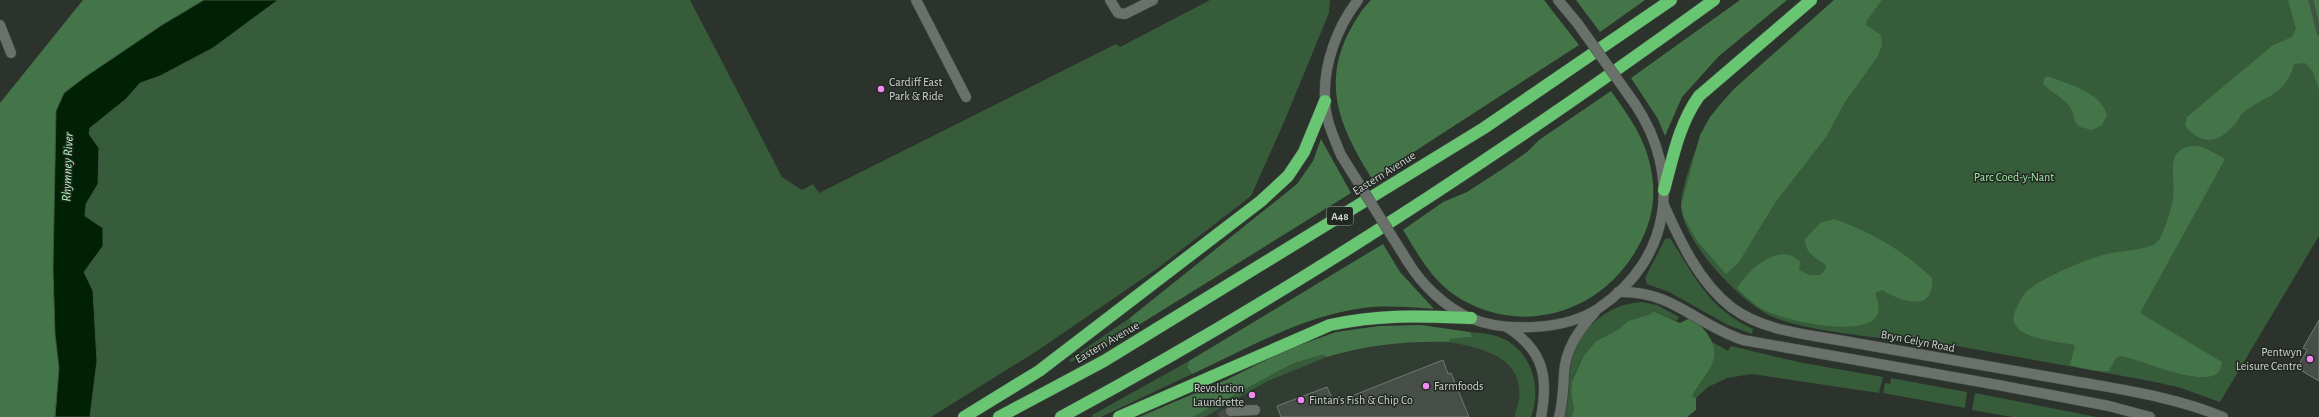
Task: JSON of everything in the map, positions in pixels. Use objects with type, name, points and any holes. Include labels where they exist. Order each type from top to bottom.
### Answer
[{"type":"highway","name":"Eastern Avenue","points":[[999,417],[1104,361],[1484,128],[1671,0]]},
{"type":"highway","name":"A48","points":[[1061,417],[1144,371],[1308,274],[1499,152],[1714,0]]},
{"type":"highway","points":[[1664,190],[1679,134],[1688,112],[1699,96],[1811,0]]},
{"type":"highway","points":[[964,417],[1039,371],[1260,201],[1288,176],[1304,152],[1325,101]]},
{"type":"highway","points":[[1119,417],[1330,325],[1360,319],[1403,315],[1471,318]]},
{"type":"street","points":[[916,0],[966,97]]},
{"type":"street","points":[[1110,0],[1118,13],[1125,14],[1153,0]]},
{"type":"street","points":[[1558,0],[1578,24],[1635,104],[1650,129],[1657,147],[1664,174],[1664,205],[1659,229],[1646,258],[1637,272],[1618,292],[1598,309],[1581,328],[1568,353],[1564,372],[1562,402],[1559,417]]},
{"type":"street","points":[[1354,2],[1340,27],[1332,49],[1326,83],[1325,101],[1331,133],[1341,155],[1415,273],[1438,297],[1471,318],[1507,327],[1538,327],[1567,322],[1598,309]]},
{"type":"street","points":[[0,26],[11,53]]},
{"type":"street","name":"Bryn Celyn Road","points":[[1664,205],[1680,239],[1709,285],[1732,308],[1764,324],[1961,363],[2142,393],[2175,400],[2223,417]]},
{"type":"street","points":[[1618,292],[1642,293],[1655,296],[1723,332],[1743,340],[1998,385],[2109,406],[2150,417]]},
{"type":"street","points":[[1507,327],[1523,338],[1533,350],[1541,365],[1545,386],[1541,417]]},
{"type":"street","points":[[1231,411],[1255,410]]},
{"type":"shaded area","points":[[83,0],[204,0],[162,25],[124,51],[56,125],[53,268],[55,334],[59,368],[57,411],[55,417],[0,417],[0,103]]},
{"type":"shaded area","points":[[1371,0],[1544,0],[1579,45],[1372,179],[1345,129],[1336,94],[1336,76],[1339,57],[1346,38],[1357,18]]},
{"type":"shaded area","points":[[1576,0],[1645,0],[1600,32]]},
{"type":"shaded area","points":[[1740,0],[1787,0],[1719,56],[1682,97],[1665,136],[1658,119],[1631,78]]},
{"type":"shaded area","points":[[1834,0],[1882,0],[1867,20],[1866,25],[1881,35],[1882,45],[1878,56],[1845,102],[1826,137],[1775,203],[1739,262],[1726,274],[1698,242],[1684,218],[1681,206],[1700,135],[1710,117],[1733,90]]},
{"type":"shaded area","points":[[2288,0],[2319,0],[2319,90],[2313,72],[2305,63],[2294,64],[2290,75],[2279,90],[2242,114],[2236,123],[2221,137],[2208,140],[2196,136],[2185,125],[2187,117],[2273,45],[2292,37],[2296,29]]},
{"type":"shaded area","points":[[2047,76],[2083,90],[2098,100],[2104,107],[2107,115],[2102,125],[2092,130],[2080,127],[2075,122],[2074,115],[2068,104],[2043,84],[2044,79]]},
{"type":"shaded area","points":[[1611,91],[1639,134],[1648,157],[1653,184],[1652,208],[1646,231],[1639,245],[1623,269],[1604,288],[1581,303],[1557,312],[1531,316],[1504,315],[1478,308],[1453,294],[1437,280],[1419,256],[1403,230],[1443,202],[1467,192],[1507,166],[1527,152],[1539,140]]},
{"type":"shaded area","points":[[1321,139],[1351,193],[1137,326],[1130,320],[1131,317],[1297,184],[1313,161]]},
{"type":"shaded area","points":[[2192,146],[2203,147],[2225,159],[2140,313],[2222,362],[2218,373],[2212,376],[2203,377],[2180,374],[2121,356],[2116,358],[2109,371],[2099,371],[2070,365],[2075,345],[2034,337],[2024,333],[2016,327],[2014,319],[2016,309],[2021,300],[2027,291],[2043,280],[2076,264],[2098,256],[2142,248],[2155,244],[2158,241],[2165,227],[2172,202],[2174,190],[2174,158],[2183,148]]},
{"type":"shaded area","points":[[1834,219],[1874,236],[1898,250],[1921,268],[1932,278],[1931,289],[1928,297],[1922,301],[1907,301],[1882,290],[1875,293],[1879,308],[1876,317],[1867,323],[1854,326],[1837,327],[1801,322],[1770,313],[1757,306],[1737,288],[1756,266],[1774,256],[1783,254],[1792,256],[1800,262],[1799,270],[1810,275],[1820,275],[1826,269],[1825,264],[1808,251],[1805,244],[1805,239],[1820,223]]},
{"type":"shaded area","points":[[1383,244],[1400,272],[1434,309],[1380,307],[1340,312],[1318,318],[1275,335],[1192,374],[1187,367],[1189,361]]},
{"type":"shaded area","points":[[1653,311],[1680,323],[1690,318],[1705,331],[1712,342],[1714,355],[1712,364],[1692,396],[1696,398],[1696,410],[1687,417],[1571,417],[1574,409],[1571,393],[1572,381],[1584,355],[1596,341],[1619,329],[1628,321],[1651,314]]},
{"type":"shaded area","points":[[1421,325],[1470,332],[1473,337],[1449,339],[1449,342],[1418,342],[1357,349],[1327,357],[1322,355],[1294,363],[1193,417],[1139,417],[1228,379],[1286,350],[1336,332],[1379,326]]},
{"type":"shaded area","points":[[1449,339],[1517,355],[1524,417],[1205,417],[1268,381],[1327,357],[1366,347],[1411,342],[1449,342]]},
{"type":"green space","points":[[278,0],[690,0],[782,177],[802,190],[813,184],[819,193],[1116,44],[1120,47],[1210,0],[1330,0],[1329,13],[1284,122],[1251,196],[1158,268],[1037,351],[931,417],[90,417],[97,361],[93,291],[84,272],[103,246],[103,228],[85,217],[86,204],[98,184],[99,148],[89,134],[90,128],[126,99],[140,83],[160,76],[213,48]]},
{"type":"green space","name":"Parc Coed-y-Nant","points":[[1834,0],[2319,0],[2319,236],[2220,402],[2178,387],[2145,380],[1896,335],[1895,340],[1832,332],[1786,322],[1760,310],[1731,286],[1703,254],[1692,237],[1685,221],[1681,207],[1687,174],[1692,160],[1707,123],[1723,101]]},
{"type":"green space","points":[[1670,238],[1704,290],[1725,311],[1738,321],[1753,329],[1752,334],[1728,325],[1669,292],[1647,284],[1645,278],[1665,239]]},
{"type":"green space","points":[[1642,302],[1657,305],[1679,317],[1677,321],[1653,311],[1651,314],[1628,321],[1619,329],[1596,341],[1584,355],[1572,380],[1571,393],[1574,409],[1571,417],[1565,417],[1573,357],[1578,344],[1585,333],[1593,323],[1615,308]]},
{"type":"green space","points":[[1131,317],[1131,320],[1137,326],[1071,362],[1069,360]]},
{"type":"green space","points":[[1470,332],[1500,337],[1514,345],[1522,353],[1528,362],[1535,383],[1534,406],[1531,417],[1514,417],[1519,399],[1519,383],[1514,371],[1505,362],[1480,349],[1449,342],[1449,339],[1473,337]]},
{"type":"green space","points":[[1709,340],[1728,351],[1731,346],[1798,362],[1883,377],[1879,393],[1752,374],[1727,378],[1708,387],[1696,398],[1692,396],[1705,376],[1711,363],[1712,356]]},
{"type":"green space","points":[[1322,355],[1327,357],[1268,381],[1205,417],[1193,417],[1294,363]]},
{"type":"green space","points":[[1189,361],[1187,367],[1192,374],[1101,417],[1093,417],[1092,415]]},
{"type":"green space","points":[[1891,378],[1967,392],[1965,408],[1883,393],[1885,383],[1890,384]]},
{"type":"green space","points":[[1975,393],[2097,417],[2012,417],[1972,410]]},
{"type":"water","name":"Rhymney River","points":[[204,0],[278,0],[213,48],[160,76],[140,83],[126,99],[90,128],[89,134],[99,148],[98,184],[86,204],[85,216],[103,228],[103,246],[84,272],[93,291],[97,361],[90,417],[55,417],[59,368],[55,334],[53,268],[56,111],[64,93],[85,77],[162,25]]},
{"type":"building","name":"Pentwyn Leisure Centre","points":[[2319,320],[2319,381],[2297,368],[2307,350],[2303,348]]},
{"type":"building","points":[[1443,360],[1448,374],[1451,373],[1469,417],[1281,417],[1277,406],[1327,387],[1334,403]]},
{"type":"waterway","points":[[2311,0],[2319,33]]},
{"type":"tunnel","points":[[1219,417],[1231,411]]},
{"type":"place","name":"Cardiff East Park & Ride","points":[[881,89]]},
{"type":"place","name":"Pentwyn Leisure Centre","points":[[2310,359]]},
{"type":"place","name":"Farmfoods","points":[[1426,386]]},
{"type":"place","name":"Revolution Laundrette","points":[[1252,395]]},
{"type":"place","name":"Fintan's Fish & Chip Co","points":[[1301,400]]}]
